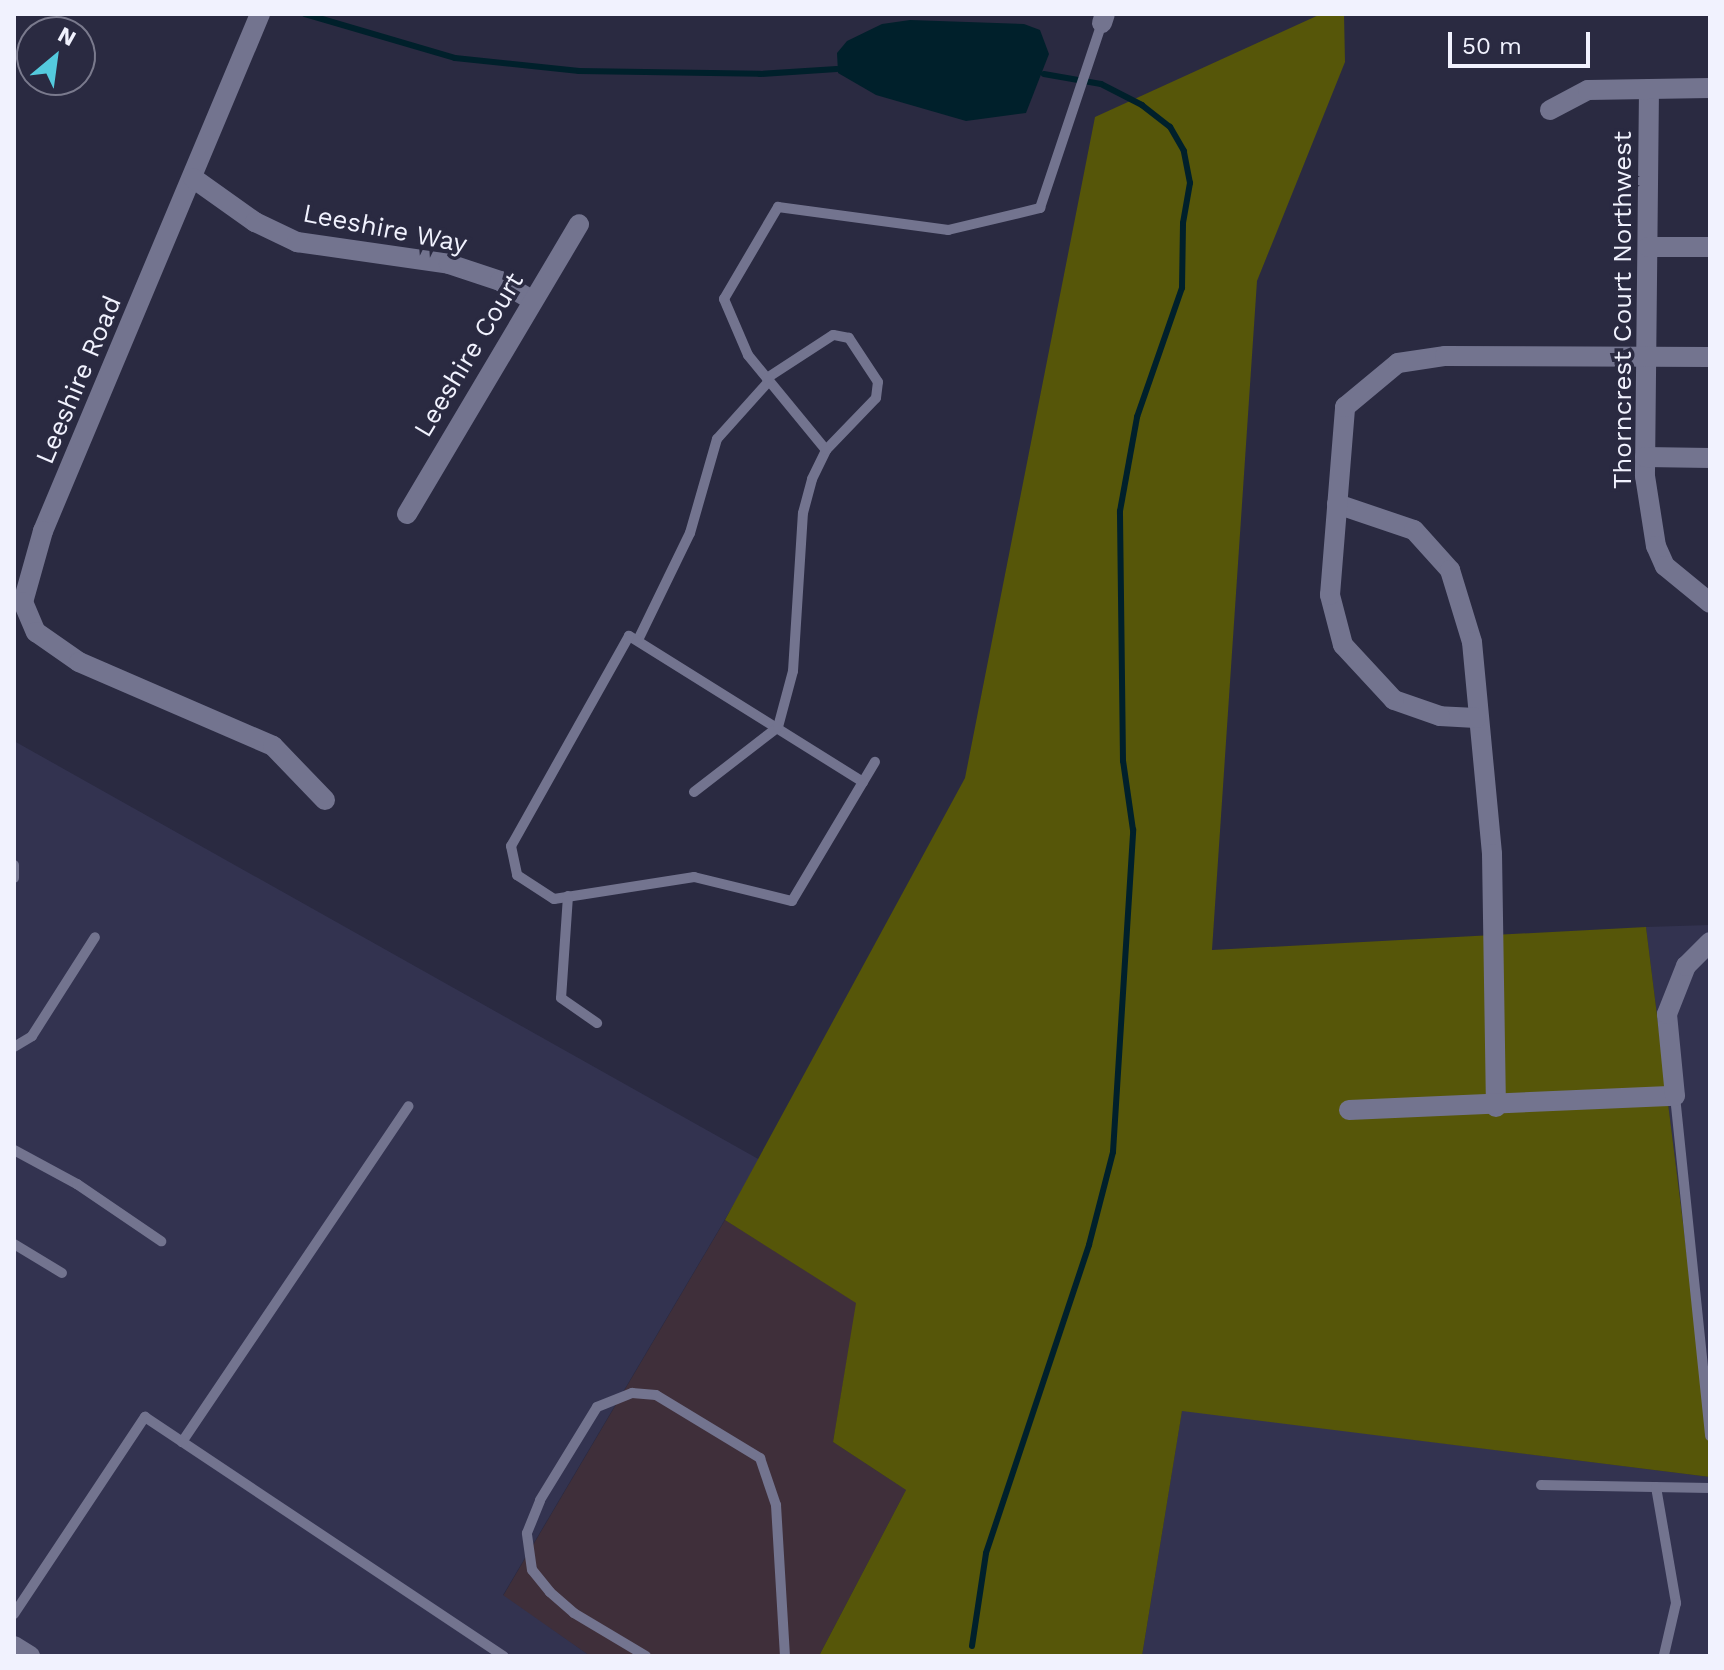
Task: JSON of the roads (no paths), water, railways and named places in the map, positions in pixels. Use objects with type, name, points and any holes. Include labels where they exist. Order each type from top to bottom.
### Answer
[{"type":"street","name":"Leeshire Road","points":[[260,14],[43,531],[23,602],[36,632],[79,662],[273,746],[325,800]]},
{"type":"street","points":[[1550,110],[1588,90],[1710,88]]},
{"type":"street","name":"Thorncrest Court Northwest","points":[[1649,89],[1645,457],[1656,546],[1665,566],[1710,603]]},
{"type":"street","name":"Leeshire Way","points":[[193,178],[255,222],[297,242],[449,264],[500,281],[530,299]]},
{"type":"street","name":"Leeshire Court","points":[[407,514],[530,299],[579,224]]},
{"type":"street","points":[[1648,247],[1710,247]]},
{"type":"street","points":[[1476,718],[1440,716],[1394,700],[1343,645],[1330,595],[1345,407],[1398,363],[1445,356],[1710,357]]},
{"type":"street","points":[[1645,457],[1710,458]]},
{"type":"street","points":[[1337,504],[1414,530],[1450,570],[1472,642],[1476,718],[1492,854],[1496,1107]]},
{"type":"street","points":[[1349,1110],[1496,1107],[1675,1096],[1667,1014],[1686,966],[1710,942]]},
{"type":"street","points":[[14,1646],[30,1656]]},
{"type":"lane","points":[[826,450],[748,355],[724,299],[778,207],[948,230],[1040,208],[1103,19]]},
{"type":"lane","points":[[694,792],[778,727],[793,671],[803,513],[826,450],[876,398],[878,382],[857,347],[849,338],[833,335],[768,380],[717,439],[690,533],[634,638],[511,846],[517,875],[554,899],[694,877],[792,901],[875,762]]},
{"type":"lane","points":[[634,638],[863,782]]},
{"type":"lane","points":[[14,865],[14,878]]},
{"type":"lane","points":[[568,896],[561,998],[597,1023]]},
{"type":"lane","points":[[14,1047],[32,1036],[95,937]]},
{"type":"lane","points":[[1675,1096],[1710,1436]]},
{"type":"lane","points":[[182,1442],[409,1106]]},
{"type":"lane","points":[[14,1150],[77,1184],[161,1241]]},
{"type":"lane","points":[[14,1244],[62,1273]]},
{"type":"lane","points":[[646,1656],[574,1613],[532,1570],[527,1533],[540,1500],[597,1407],[632,1393],[656,1395],[760,1458],[771,1478],[785,1656]]},
{"type":"lane","points":[[14,1614],[145,1417],[504,1656]]},
{"type":"lane","points":[[1541,1485],[1710,1488]]},
{"type":"lane","points":[[1656,1487],[1676,1603],[1664,1655]]},
{"type":"waterway","points":[[305,14],[455,58],[579,71],[760,74],[837,69]]},
{"type":"waterway","points":[[972,1646],[986,1553],[1089,1245],[1113,1152],[1133,830],[1123,761],[1120,511],[1137,417],[1182,288],[1183,223],[1190,183],[1184,151],[1170,127],[1142,105],[1101,84],[1044,74]]}]
